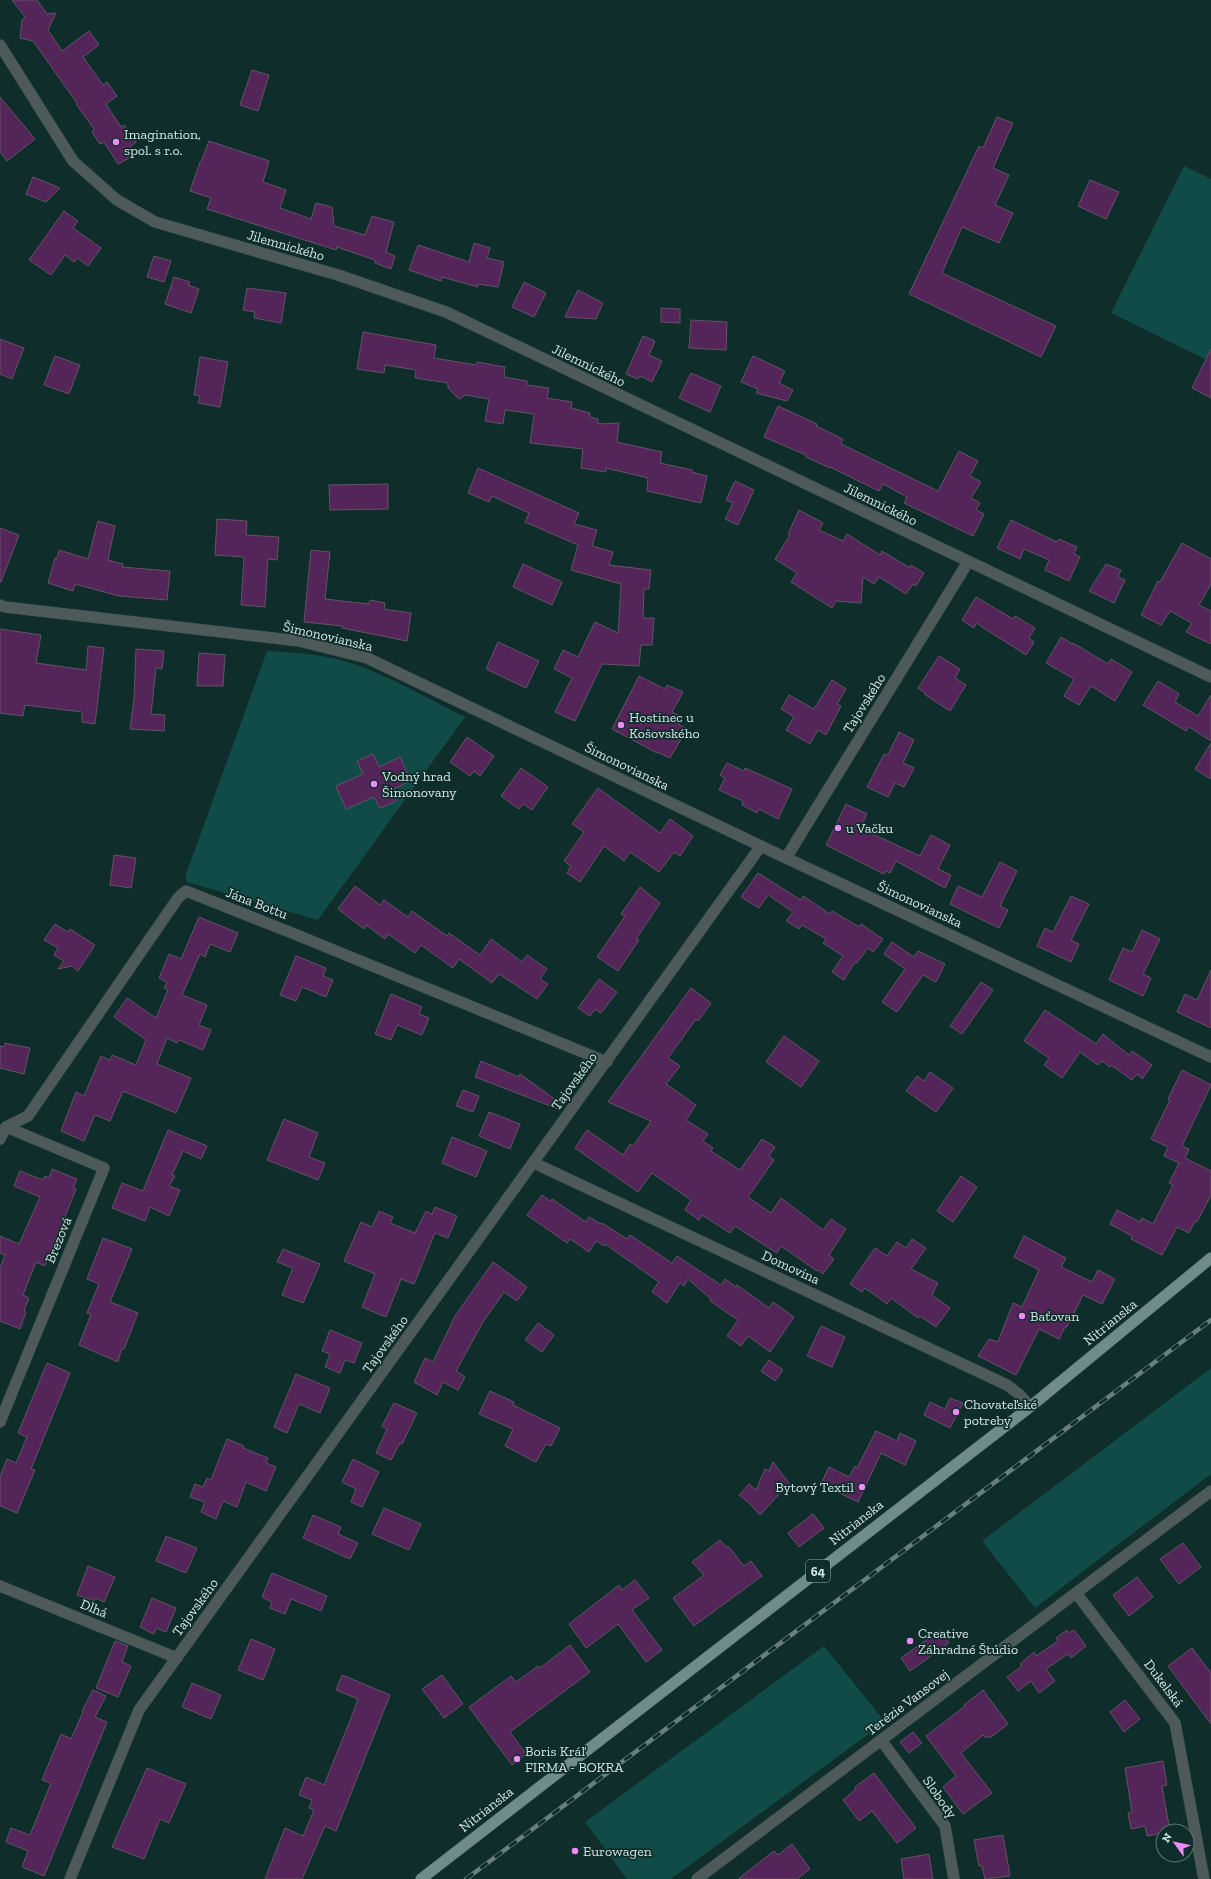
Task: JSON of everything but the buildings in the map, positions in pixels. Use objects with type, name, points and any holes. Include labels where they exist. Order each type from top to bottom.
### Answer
[{"type":"main road","name":"Nitrianska","points":[[420,1879],[1030,1406],[1211,1258]]},
{"type":"street","name":"Jilemnického","points":[[0,45],[73,161],[117,200],[155,222],[338,275],[446,312],[1211,678]]},
{"type":"street","name":"Tajovského","points":[[786,858],[968,562]]},
{"type":"street","name":"Šimonovianska","points":[[0,605],[5,607],[299,641],[367,658],[786,858],[1211,1057]]},
{"type":"street","name":"Tajovského","points":[[70,1879],[139,1710],[607,1062],[761,846]]},
{"type":"street","name":"Jána Bottu","points":[[6,1127],[28,1116],[178,898],[186,891],[607,1062]]},
{"type":"street","points":[[0,1139],[6,1127]]},
{"type":"street","name":"Brezová","points":[[0,1422],[104,1168],[6,1127]]},
{"type":"street","name":"Domovina","points":[[534,1163],[1007,1385],[1020,1395],[1030,1406]]},
{"type":"street","name":"Terézie Vansovej","points":[[697,1879],[1211,1491]]},
{"type":"street","name":"Dlhá","points":[[0,1586],[177,1658]]},
{"type":"street","name":"Dukelská","points":[[1076,1593],[1175,1723],[1204,1879]]},
{"type":"street","name":"Slobody","points":[[881,1740],[945,1826],[954,1879]]},
{"type":"shaded area","points":[[1184,166],[1211,179],[1211,362],[1111,313]]},
{"type":"shaded area","points":[[267,651],[320,656],[354,664],[386,677],[465,717],[318,920],[187,882],[185,877]]},
{"type":"shaded area","points":[[1211,1368],[1211,1474],[1035,1608],[982,1541]]},
{"type":"shaded area","points":[[824,1646],[885,1722],[671,1879],[627,1879],[585,1822]]},
{"type":"railway","points":[[466,1879],[1211,1320]]},
{"type":"place","name":"Imagination, spol. s r.o.","points":[[116,142]]},
{"type":"place","name":"Hostinec u Košovského","points":[[621,725]]},
{"type":"place","name":"Vodný hrad Šimonovany","points":[[374,784]]},
{"type":"place","name":"u Vačku","points":[[838,828]]},
{"type":"place","name":"Baťovan","points":[[1022,1316]]},
{"type":"place","name":"Chovateľské potreby","points":[[956,1412]]},
{"type":"place","name":"Bytový Textil","points":[[862,1487]]},
{"type":"place","name":"Creative Záhradné Štúdio","points":[[910,1641]]},
{"type":"place","name":"Boris Kráľ FIRMA - BOKRA","points":[[517,1759]]},
{"type":"place","name":"Eurowagen","points":[[575,1851]]}]
